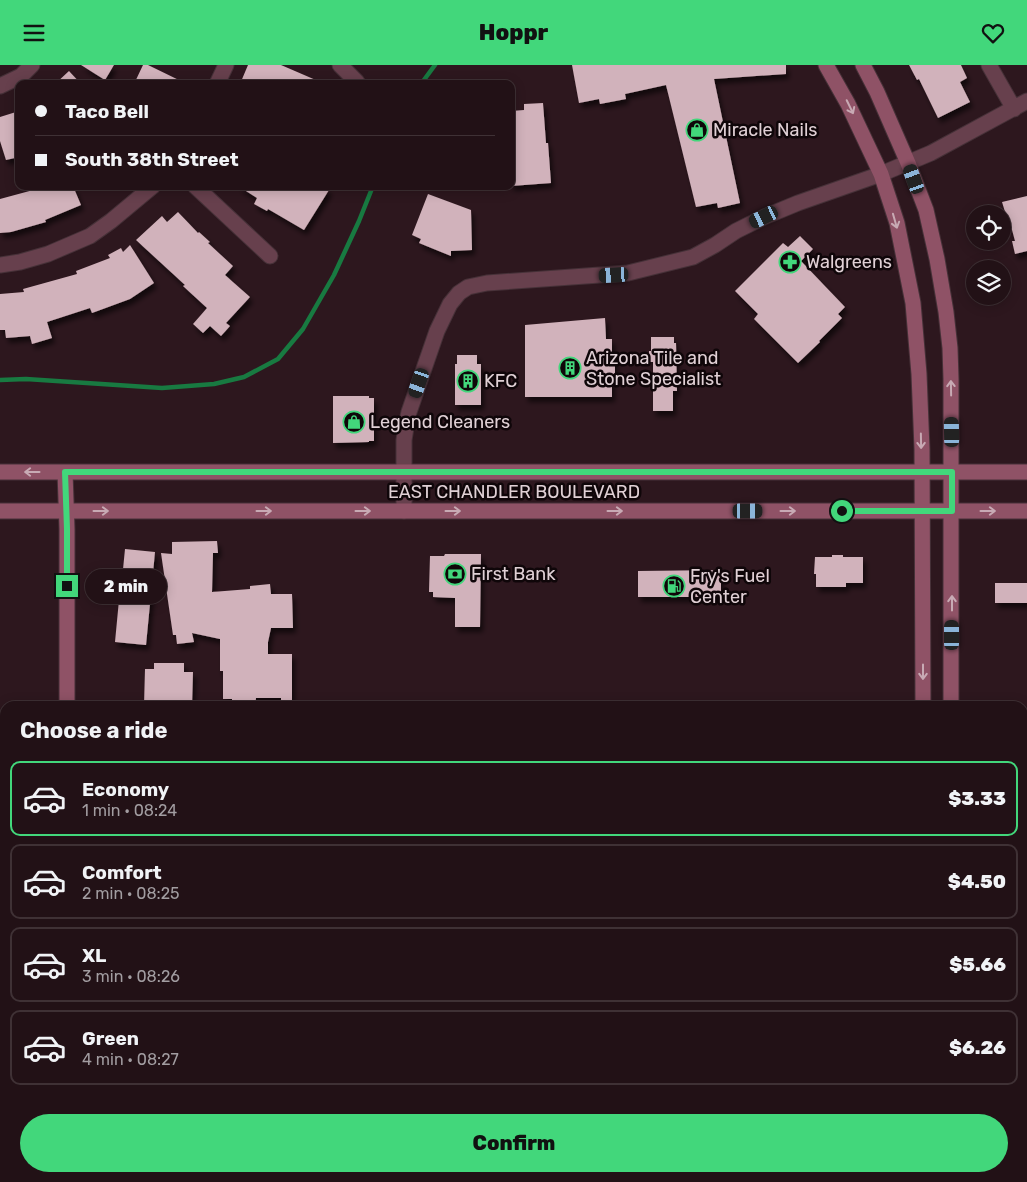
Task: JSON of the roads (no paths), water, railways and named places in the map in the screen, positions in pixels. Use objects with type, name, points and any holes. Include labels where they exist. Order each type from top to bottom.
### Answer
[{"type":"main road","points":[[826,65],[887,172],[913,303],[920,374],[923,701]]},
{"type":"main road","points":[[863,65],[908,163],[926,210],[946,312],[950,347],[952,472],[951,701]]},
{"type":"main road","name":"EAST CHANDLER BOULEVARD","points":[[0,472],[1027,472]]},
{"type":"main road","points":[[65,472],[66,701]]},
{"type":"main road","name":"EAST CHANDLER BOULEVARD","points":[[0,511],[1027,511]]},
{"type":"street","points":[[0,86],[21,75],[32,65]]},
{"type":"street","points":[[218,80],[226,65]]},
{"type":"street","points":[[340,65],[355,80]]},
{"type":"street","points":[[404,511],[404,440],[409,412],[437,331],[450,304],[459,293],[468,287],[487,283],[628,273],[693,257],[736,231],[764,217],[887,172],[931,153],[1021,105],[989,65]]},
{"type":"street","points":[[0,265],[20,262],[48,254],[90,236],[112,221],[148,190]]},
{"type":"street","points":[[199,190],[270,256]]},
{"type":"waterway","points":[[424,80],[435,65]]},
{"type":"waterway","points":[[0,380],[26,379],[162,388],[214,384],[244,377],[278,359],[303,329],[334,275],[371,190]]},
{"type":"place","name":"Miracle Nails","points":[[697,130]]},
{"type":"place","name":"Walgreens","points":[[790,262]]},
{"type":"place","name":"Arizona Tile and Stone Specialist","points":[[570,368]]},
{"type":"place","name":"KFC","points":[[468,381]]},
{"type":"place","name":"Legend Cleaners","points":[[354,422]]},
{"type":"place","name":"First Bank","points":[[455,574]]},
{"type":"place","name":"Fry's Fuel Center","points":[[674,586]]}]
